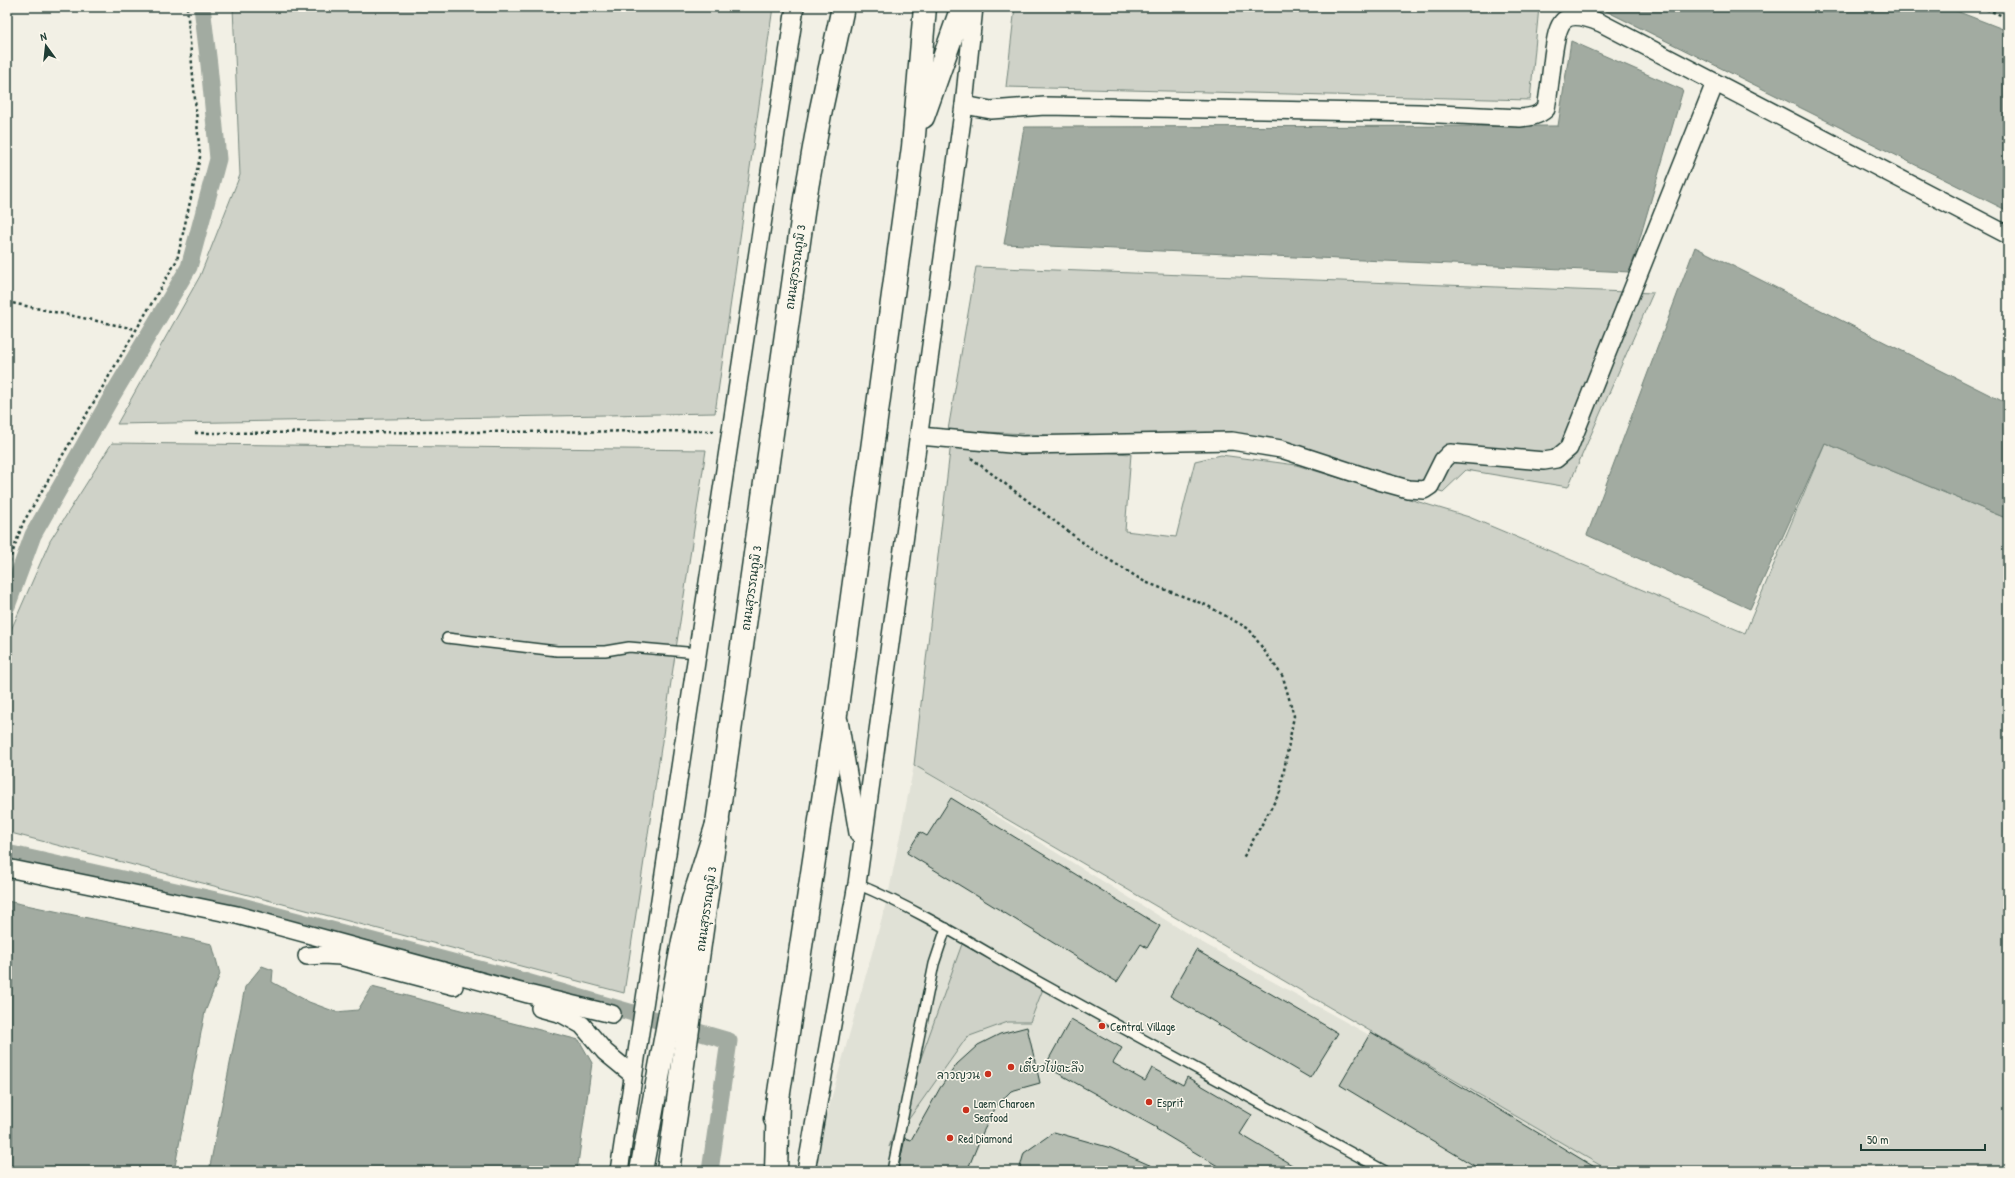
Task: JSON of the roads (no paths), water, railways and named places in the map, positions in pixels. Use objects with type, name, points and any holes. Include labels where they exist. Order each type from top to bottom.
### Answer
[{"type":"main road","name":"ถนนสุวรรณภูมิ 3","points":[[668,1171],[805,198],[820,114],[843,7]]},
{"type":"main road","points":[[767,1171],[837,707],[913,146],[925,7]]},
{"type":"main road","points":[[913,146],[962,7]]},
{"type":"main road","points":[[641,1171],[683,941],[693,900],[718,821]]},
{"type":"main road","points":[[776,1171],[778,1100]]},
{"type":"street","points":[[619,1171],[795,7]]},
{"type":"street","points":[[806,1171],[857,884],[860,848],[919,436],[964,105],[974,7]]},
{"type":"street","points":[[964,105],[990,110],[1045,106],[1419,113],[1520,118],[1531,117],[1540,114],[1546,109],[1556,30],[1566,19],[1576,16],[1586,17],[1601,23],[2008,235]]},
{"type":"street","points":[[919,436],[1022,445],[1232,441],[1281,449],[1379,481],[1424,490],[1430,486],[1443,460],[1450,453],[1544,461],[1556,459],[1569,448],[1715,83]]},
{"type":"street","points":[[837,707],[860,848]]},
{"type":"street","points":[[7,868],[237,915],[528,994],[612,1014]]},
{"type":"street","points":[[307,956],[340,956],[562,1014],[582,1025],[605,1052],[633,1075]]},
{"type":"lane","points":[[447,638],[558,651],[605,651],[628,647],[698,653]]},
{"type":"lane","points":[[857,884],[888,897],[946,928],[1046,986],[1385,1171]]},
{"type":"lane","points":[[892,1171],[934,964],[946,928]]},
{"type":"waterway","points":[[7,606],[33,535],[112,396],[189,267],[218,159],[202,7]]},
{"type":"waterway","points":[[7,853],[238,905],[513,978],[729,1041],[710,1171]]},
{"type":"place","name":"Central Village","points":[[1102,1026]]},
{"type":"place","name":"เตี๋ยวไข่ตะลึง","points":[[1011,1067]]},
{"type":"place","name":"ลาวญวน","points":[[988,1074]]},
{"type":"place","name":"Esprit","points":[[1149,1102]]},
{"type":"place","name":"Laem Charoen Seafood","points":[[966,1110]]},
{"type":"place","name":"Red Diamond","points":[[950,1138]]}]
